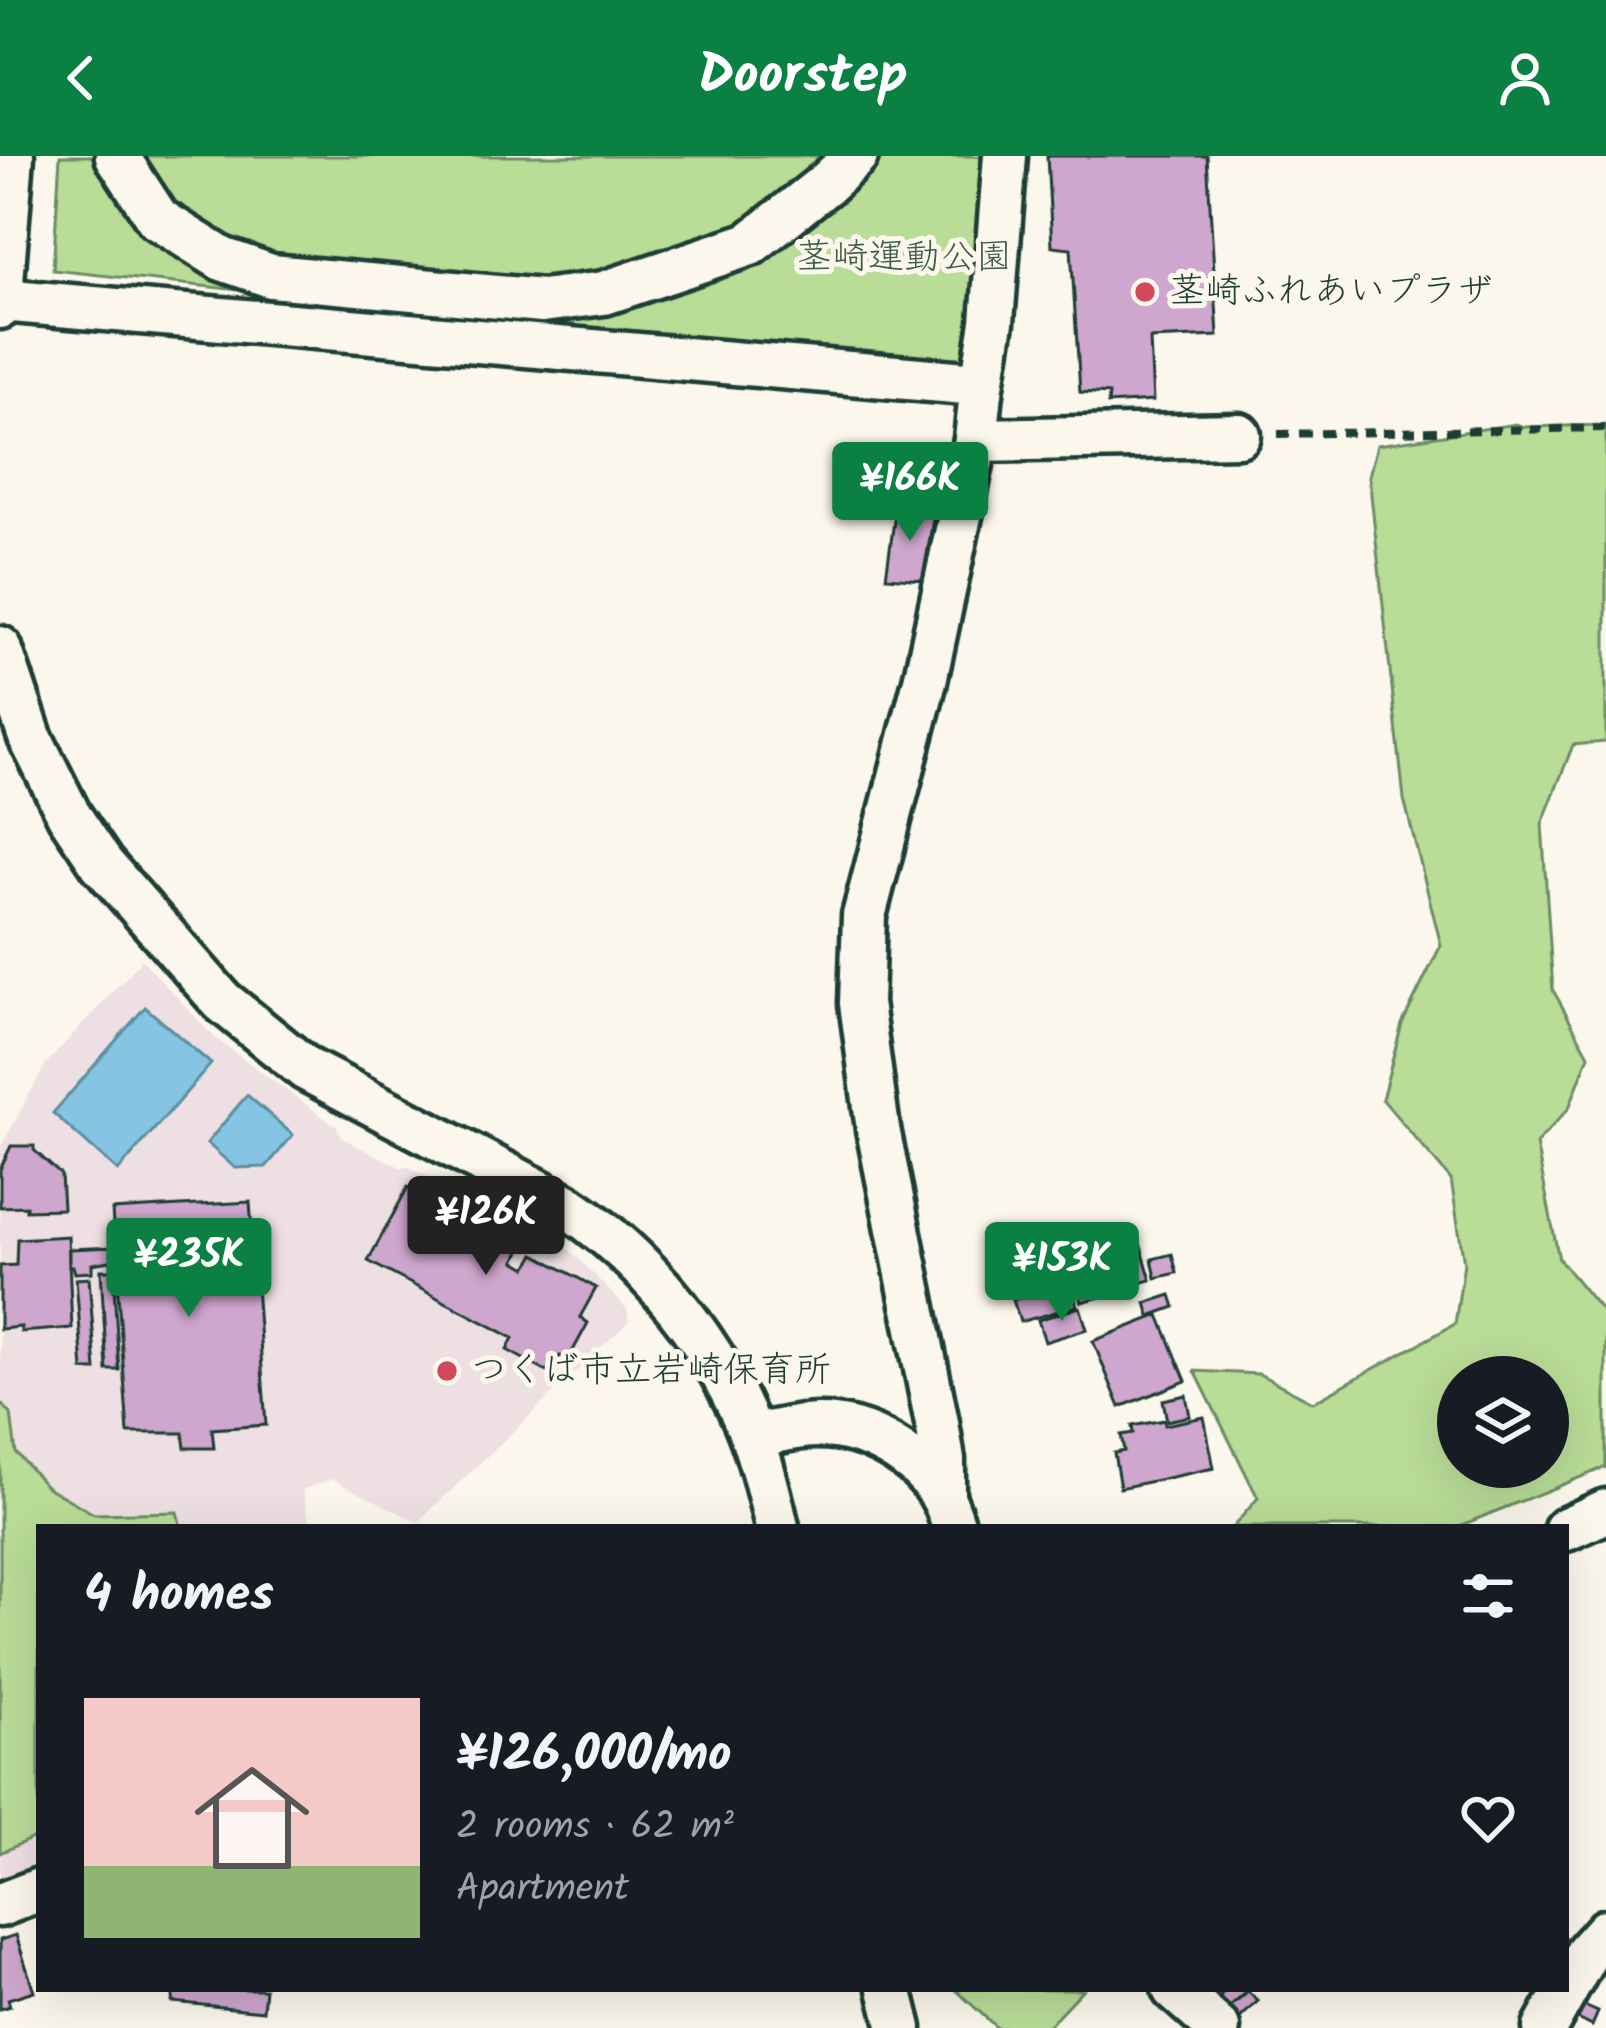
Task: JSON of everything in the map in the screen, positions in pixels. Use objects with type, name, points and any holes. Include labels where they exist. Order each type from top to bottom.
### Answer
[{"type":"street","points":[[12,156],[0,304],[966,383],[981,392]]},
{"type":"street","points":[[117,156],[158,219],[223,259],[271,277],[542,301],[604,293],[749,244],[856,156]]},
{"type":"street","points":[[948,1512],[937,1423],[878,1129],[861,1003],[864,916],[925,681],[976,440],[992,322],[1005,156]]},
{"type":"street","points":[[976,440],[1239,435]]},
{"type":"street","points":[[0,649],[30,737],[69,815],[102,864],[223,1001],[305,1069],[536,1189],[594,1224],[638,1264],[687,1322],[722,1374],[752,1436],[776,1524]]},
{"type":"street","points":[[752,1436],[814,1426],[852,1429],[887,1445],[919,1468],[948,1512]]},
{"type":"street","points":[[1569,1528],[1606,1510]]},
{"type":"street","points":[[0,1905],[36,1891]]},
{"type":"street","points":[[1569,1985],[1606,1931]]},
{"type":"street","points":[[891,1992],[900,2028]]},
{"type":"street","points":[[1177,1992],[1218,2028]]},
{"type":"street","points":[[1545,2028],[1565,1992]]},
{"type":"path","points":[[1239,435],[1606,428]]},
{"type":"shaded area","points":[[142,960],[216,1039],[337,1127],[342,1138],[409,1167],[571,1251],[627,1309],[629,1321],[418,1522],[332,1479],[302,1490],[310,1524],[36,1524],[36,1862],[0,1880],[0,1148],[46,1064]]},
{"type":"green space","name":"茎崎運動公園","points":[[60,156],[1028,156],[1022,239],[1002,372],[53,270]]},
{"type":"green space","points":[[1516,424],[1606,425],[1606,742],[1573,745],[1542,824],[1553,990],[1589,1055],[1569,1108],[1536,1144],[1559,1259],[1606,1316],[1606,1467],[1569,1482],[1569,1356],[1437,1356],[1437,1488],[1554,1488],[1464,1524],[1236,1524],[1258,1498],[1195,1371],[1259,1374],[1313,1402],[1455,1324],[1464,1263],[1451,1180],[1382,1099],[1402,1024],[1441,945],[1404,799],[1369,476],[1377,445]]},
{"type":"green space","points":[[0,1402],[11,1414],[16,1453],[47,1487],[94,1514],[177,1512],[180,1524],[36,1524],[36,1836],[0,1853]]},
{"type":"green space","points":[[958,1992],[1080,1992],[1046,2028],[997,2028]]},
{"type":"water","points":[[145,1007],[211,1064],[118,1171],[53,1113]]},
{"type":"water","points":[[247,1095],[293,1135],[266,1167],[235,1168],[207,1143]]},
{"type":"building","name":"茎崎ふれあいプラザ","points":[[1047,156],[1207,156],[1218,336],[1150,339],[1153,401],[1108,404],[1109,394],[1080,392],[1071,248],[1052,246]]},
{"type":"building","points":[[896,507],[934,512],[923,580],[886,577]]},
{"type":"building","points":[[11,1146],[34,1146],[61,1175],[63,1209],[0,1207],[0,1169]]},
{"type":"building","points":[[408,1187],[447,1207],[439,1222],[461,1233],[473,1211],[527,1239],[515,1261],[527,1268],[535,1254],[596,1288],[580,1317],[588,1323],[569,1358],[560,1356],[549,1373],[507,1350],[513,1338],[368,1261]]},
{"type":"building","points":[[250,1202],[266,1425],[212,1429],[214,1448],[185,1448],[183,1433],[128,1433],[112,1210]]},
{"type":"building","points":[[68,1236],[72,1328],[0,1329],[0,1266],[16,1265],[17,1239]]},
{"type":"building","points":[[1139,1240],[1151,1280],[1129,1286],[1117,1247]]},
{"type":"building","points":[[1117,1243],[1130,1289],[1082,1302],[1069,1257]]},
{"type":"building","points":[[114,1247],[116,1260],[92,1264],[92,1272],[75,1273],[69,1266],[69,1249]]},
{"type":"building","points":[[1048,1251],[1051,1261],[1063,1257],[1070,1283],[1019,1298],[1014,1282],[1005,1284],[1001,1267],[1016,1263],[1022,1268],[1020,1259]]},
{"type":"building","points":[[1172,1254],[1177,1273],[1156,1278],[1152,1259]]},
{"type":"building","points":[[101,1270],[113,1270],[119,1370],[107,1370]]},
{"type":"building","points":[[89,1278],[96,1370],[83,1370],[76,1279]]},
{"type":"building","points":[[1071,1284],[1077,1306],[1020,1322],[1013,1300]]},
{"type":"building","points":[[1171,1295],[1175,1307],[1150,1316],[1146,1303]]},
{"type":"building","points":[[1080,1307],[1087,1329],[1045,1342],[1038,1320]]},
{"type":"building","points":[[1159,1315],[1186,1381],[1120,1407],[1093,1341]]},
{"type":"building","points":[[1186,1395],[1190,1416],[1167,1421],[1163,1400]]},
{"type":"building","points":[[1204,1417],[1214,1468],[1120,1488],[1114,1453],[1124,1451],[1121,1435],[1133,1433],[1132,1426]]},
{"type":"building","points":[[16,1935],[34,1991],[8,1999],[10,2006],[0,2009],[0,1940]]},
{"type":"building","points":[[174,1992],[265,1992],[263,2011],[172,2002]]},
{"type":"building","points":[[1224,1992],[1247,1992],[1229,2008],[1219,1998]]},
{"type":"building","points":[[1248,1992],[1258,2001],[1239,2019],[1229,2008]]},
{"type":"building","points":[[1582,2005],[1598,2012],[1592,2026],[1576,2018]]},
{"type":"place","name":"茎崎ふれあいプラザ","points":[[1145,292]]},
{"type":"place","name":"つくば市立岩崎保育所","points":[[447,1371]]}]
